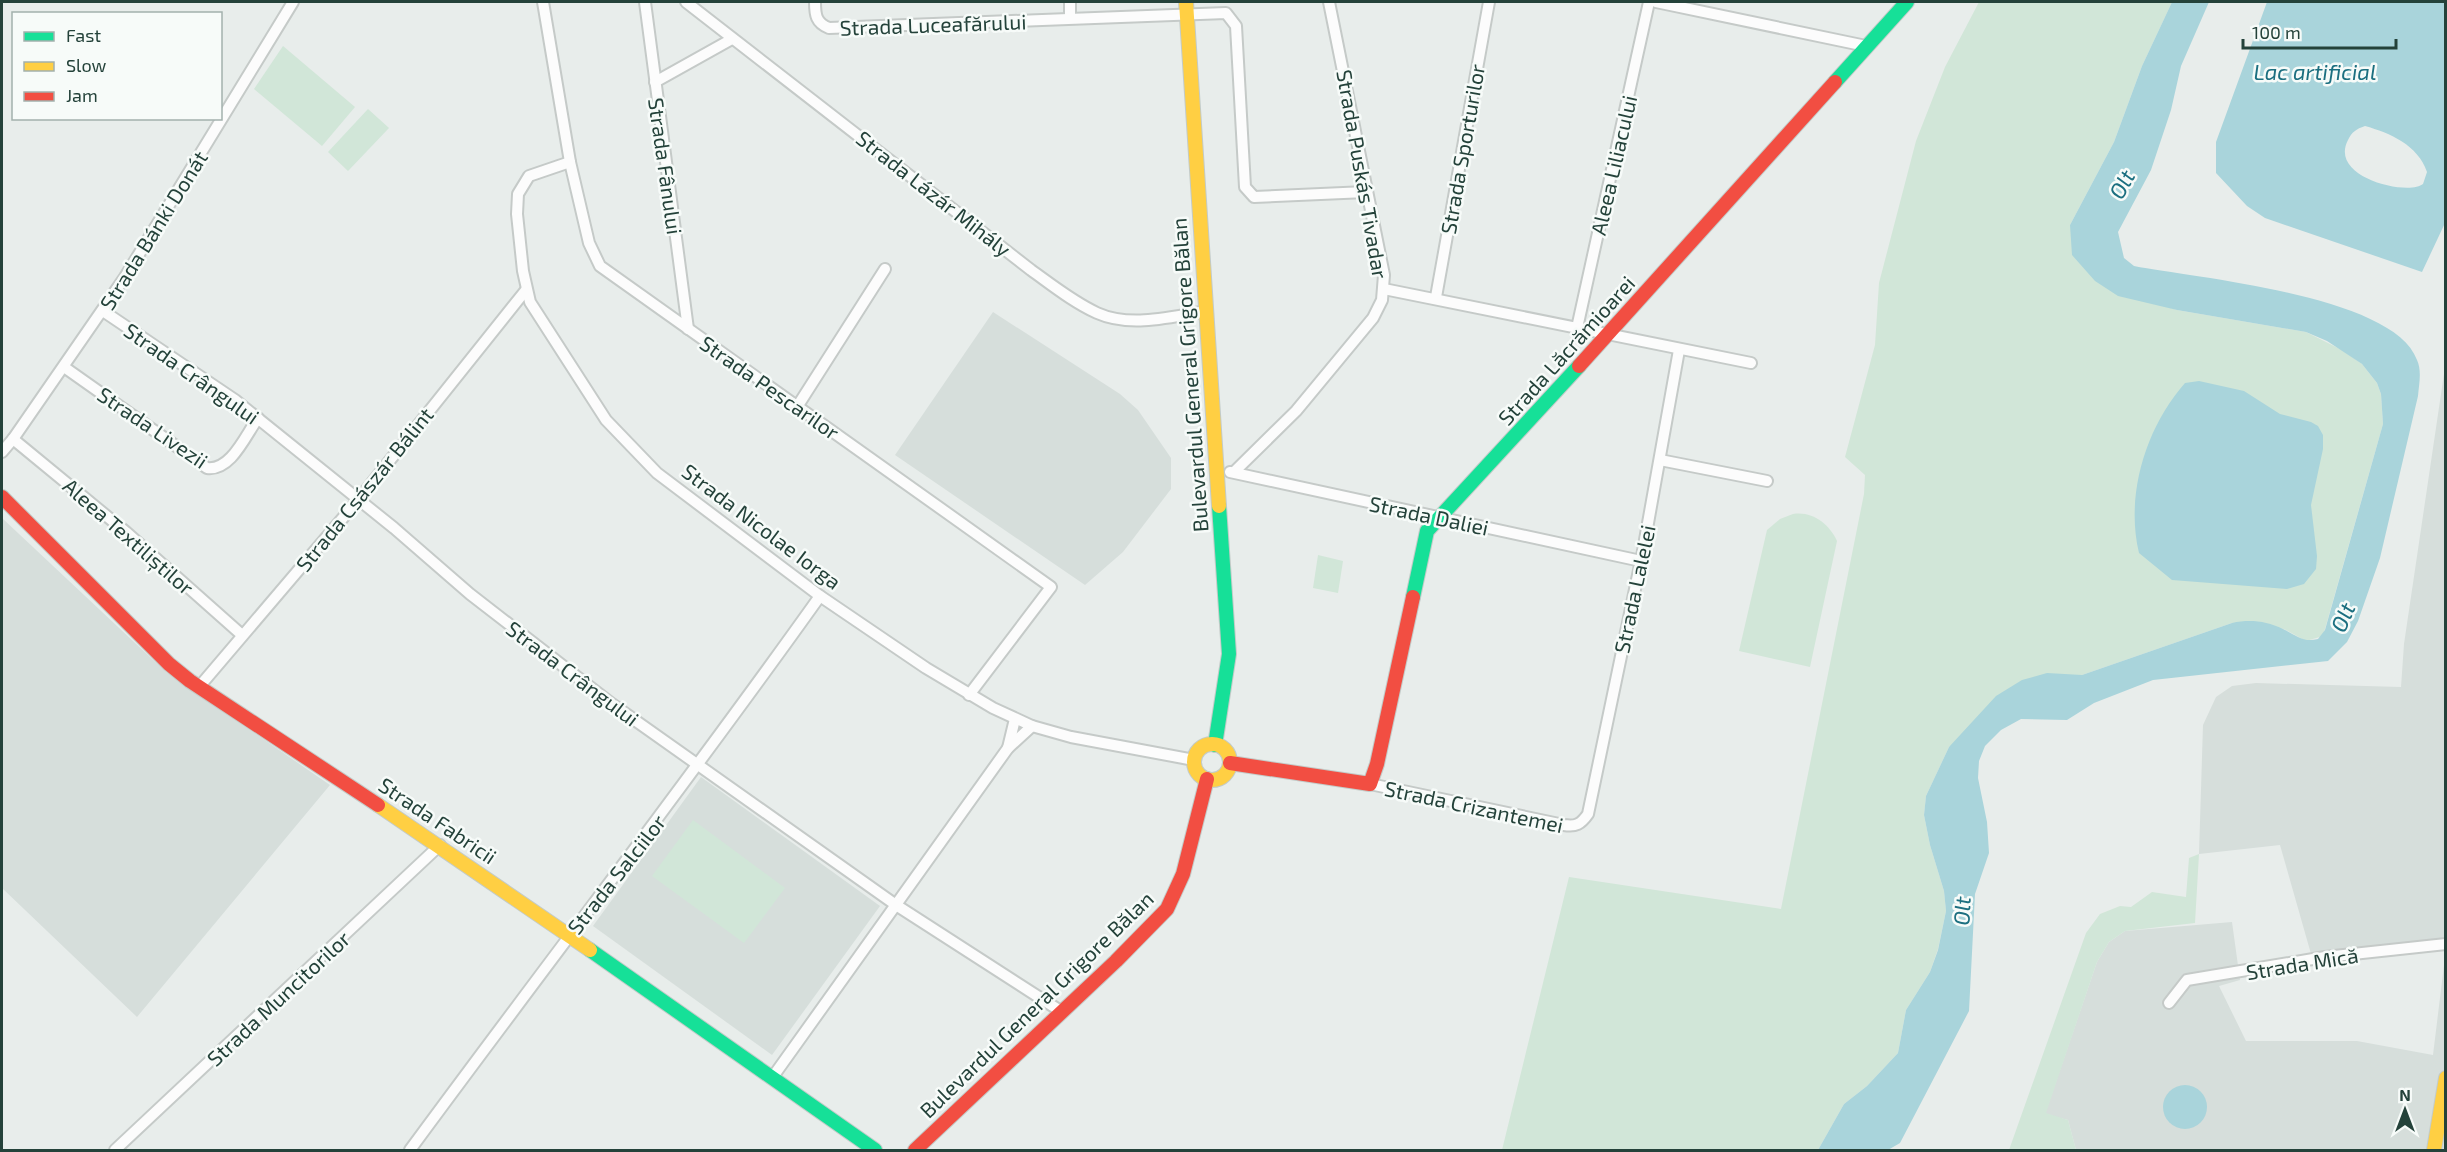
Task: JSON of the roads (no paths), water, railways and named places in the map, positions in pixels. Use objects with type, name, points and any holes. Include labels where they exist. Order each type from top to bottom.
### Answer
[{"type":"main road","name":"Strada Lăcrămioarei","points":[[1370,784],[1377,764],[1427,531],[1608,335],[1907,2]]},
{"type":"main road","name":"Bulevardul General Grigore Bălan","points":[[1187,7],[1229,654],[1215,745]]},
{"type":"main road","name":"Strada Fabricii","points":[[2,497],[169,664],[198,687],[440,845],[875,1150]]},
{"type":"main road","points":[[1215,745],[1224,749],[1230,763],[1222,777],[1207,779],[1197,772],[1194,760],[1204,746],[1215,745]]},
{"type":"main road","points":[[1230,763],[1370,784]]},
{"type":"main road","name":"Bulevardul General Grigore Bălan","points":[[915,1150],[1062,1012],[1167,909],[1183,874],[1207,779]]},
{"type":"main road","points":[[2434,1150],[2445,1078]]},
{"type":"street","name":"Strada Bánki Donát","points":[[222,116],[292,2]]},
{"type":"street","name":"Strada Pescarilor","points":[[543,2],[570,162],[589,243],[600,266],[1051,587],[969,695]]},
{"type":"street","name":"Strada Fânului","points":[[645,2],[688,329]]},
{"type":"street","name":"Strada Lázár Mihály","points":[[686,2],[1031,270],[1084,306],[1112,318],[1125,320],[1167,318],[1206,311]]},
{"type":"street","name":"Strada Luceafărului","points":[[814,2],[816,18],[820,25],[829,28],[1070,18],[1187,7],[1226,13],[1236,26],[1245,188],[1254,197],[1366,192]]},
{"type":"street","points":[[1070,2],[1070,18]]},
{"type":"street","name":"Strada Puskás Tivadar","points":[[1234,472],[1296,411],[1351,344],[1378,310],[1384,289],[1382,259],[1366,192],[1329,2]]},
{"type":"street","name":"Strada Sporturilor","points":[[1436,297],[1489,2]]},
{"type":"street","name":"Aleea Liliacului","points":[[1577,328],[1649,2]]},
{"type":"street","points":[[1656,2],[1866,46]]},
{"type":"street","points":[[655,82],[732,39]]},
{"type":"street","name":"Strada Bánki Donát","points":[[2,452],[103,311],[220,120]]},
{"type":"street","name":"Strada Nicolae Iorga","points":[[570,162],[529,176],[519,194],[518,236],[526,290],[536,315],[606,420],[639,457],[684,496],[820,596],[969,695],[1032,726],[1101,744],[1194,760]]},
{"type":"street","points":[[797,407],[885,269]]},
{"type":"street","points":[[1384,289],[1436,297],[1679,350],[1751,363]]},
{"type":"street","name":"Strada Császár Bálint","points":[[198,687],[359,499],[526,290]]},
{"type":"street","name":"Strada Crângului","points":[[103,311],[258,418],[560,666],[896,905],[1062,1012]]},
{"type":"street","name":"Strada Lalelei","points":[[1579,824],[1588,814],[1641,561],[1679,350]]},
{"type":"street","name":"Strada Livezii","points":[[64,367],[207,468],[216,469],[225,465],[258,418]]},
{"type":"street","name":"Aleea Textiliștilor","points":[[13,439],[126,532],[242,635]]},
{"type":"street","points":[[1660,460],[1767,481]]},
{"type":"street","name":"Strada Daliei","points":[[1217,472],[1234,472],[1641,561]]},
{"type":"street","name":"Strada Salciilor","points":[[410,1150],[569,934],[699,766],[820,596]]},
{"type":"street","points":[[1008,748],[1015,719]]},
{"type":"street","points":[[772,1078],[1008,748],[1032,726]]},
{"type":"street","name":"Strada Crizantemei","points":[[1370,784],[1564,825],[1579,824]]},
{"type":"street","name":"Strada Muncitorilor","points":[[115,1150],[440,845]]},
{"type":"street","name":"Strada Mică","points":[[2169,1003],[2187,980],[2325,957],[2445,944]]},
{"type":"water","name":"Olt","points":[[2172,2],[2209,2],[2181,66],[2171,110],[2151,170],[2118,232],[2124,258],[2134,266],[2290,293],[2333,305],[2372,320],[2401,338],[2417,360],[2418,396],[2380,558],[2358,621],[2347,642],[2328,661],[2153,680],[2094,703],[2067,720],[2021,719],[2001,730],[1985,746],[1979,761],[1978,778],[1987,822],[1989,853],[1975,894],[1969,1011],[1900,1143],[1888,1150],[1818,1150],[1844,1104],[1867,1086],[1898,1053],[1906,1010],[1930,972],[1938,950],[1946,911],[1944,891],[1930,845],[1924,815],[1926,796],[1949,747],[1996,696],[2022,680],[2047,673],[2082,675],[2232,623],[2252,621],[2264,623],[2277,626],[2308,640],[2318,639],[2325,630],[2383,424],[2381,394],[2377,383],[2362,364],[2327,341],[2306,332],[2177,310],[2118,296],[2095,281],[2072,255],[2070,225],[2114,142],[2142,66]]},
{"type":"water","name":"Lac artificial","points":[[2267,2],[2445,2],[2445,223],[2422,272],[2265,218],[2247,206],[2216,173],[2216,142]],"holes":[[[2365,126],[2402,142],[2417,154],[2427,172],[2423,184],[2403,188],[2388,185],[2359,174],[2349,165],[2345,153],[2351,135]]]},
{"type":"water","points":[[2199,381],[2244,391],[2280,414],[2311,422],[2318,426],[2323,435],[2323,449],[2311,505],[2317,556],[2316,569],[2304,584],[2287,589],[2172,580],[2139,553],[2135,531],[2135,508],[2142,463],[2159,420],[2171,401],[2185,383]]},
{"type":"water","points":[[2185,1085],[2200,1092],[2207,1107],[2200,1122],[2185,1129],[2170,1122],[2163,1107],[2170,1092]]}]
